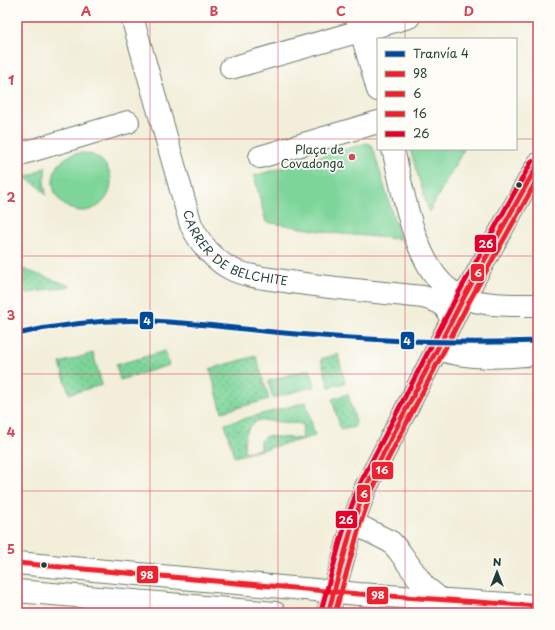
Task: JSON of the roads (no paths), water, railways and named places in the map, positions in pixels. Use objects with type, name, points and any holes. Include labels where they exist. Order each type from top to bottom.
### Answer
[{"type":"street","name":"CARRER DE BELCHITE","points":[[132,17],[191,225],[200,243],[213,256],[231,269],[253,276],[306,284],[423,297],[441,302],[447,309],[452,321]]},
{"type":"street","points":[[231,68],[359,24],[409,17]]},
{"type":"street","points":[[359,24],[377,87]]},
{"type":"street","points":[[17,155],[128,122]]},
{"type":"street","points":[[260,157],[377,122]]},
{"type":"street","points":[[393,150],[412,228],[434,273],[452,292],[464,297],[489,304],[538,305]]},
{"type":"street","points":[[328,613],[333,590],[366,487],[464,297],[538,164]]},
{"type":"street","points":[[423,297],[430,294],[434,289],[434,273]]},
{"type":"street","points":[[438,349],[449,353],[477,357],[538,354]]},
{"type":"street","points":[[353,524],[391,542],[424,586],[440,599]]},
{"type":"street","points":[[17,563],[538,606]]},
{"type":"street","points":[[17,591],[142,607],[276,613]]},
{"type":"tram line","name":"4","points":[[17,334],[50,327],[84,323],[152,321],[188,323],[296,334],[387,340],[447,342],[538,341]]},
{"type":"place","name":"Plaça de Covadonga","points":[[352,157]]}]
